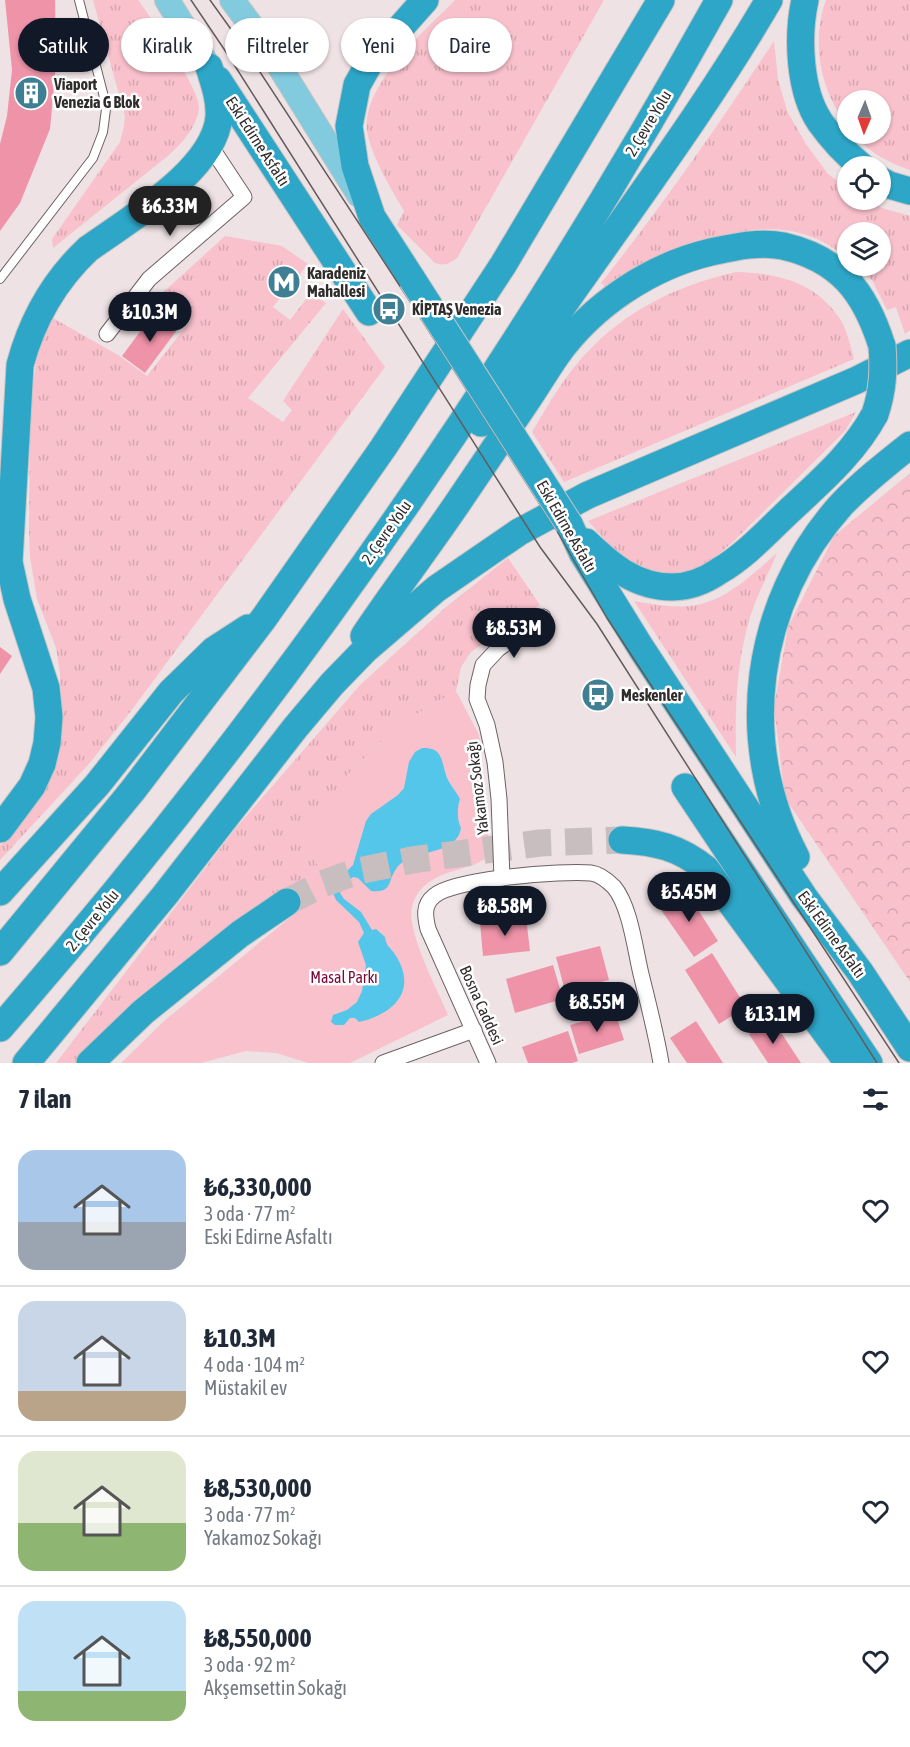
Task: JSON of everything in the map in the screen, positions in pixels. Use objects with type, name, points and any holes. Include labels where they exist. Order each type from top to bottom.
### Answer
[{"type":"highway","points":[[372,218],[355,166],[351,144],[349,126],[354,96],[357,85],[370,62],[425,0]]},
{"type":"highway","points":[[0,952],[114,813],[264,618],[383,448],[479,303],[661,0]]},
{"type":"highway","name":"2. Çevre Yolu","points":[[0,1028],[62,957],[207,776],[305,647],[407,503],[481,393],[552,281],[666,93],[719,0]]},
{"type":"highway","points":[[407,503],[446,466],[504,393],[688,127],[741,48],[769,0]]},
{"type":"highway","points":[[805,0],[800,38],[801,64],[807,90],[818,120],[838,146],[850,156]]},
{"type":"highway","points":[[0,829],[32,786],[39,771],[47,743],[49,717],[46,688],[17,599],[9,562],[20,365],[28,336],[51,292],[76,260],[182,180],[198,163],[218,125],[217,93],[211,72]]},
{"type":"highway","name":"Eski Edirne Asfaltı","points":[[212,72],[369,312]]},
{"type":"highway","points":[[891,186],[910,191]]},
{"type":"highway","name":"Eski Edirne Asfaltı","points":[[372,218],[569,524],[610,600],[804,897],[860,972],[910,1048]]},
{"type":"highway","points":[[332,684],[446,521],[557,355],[584,323],[610,300],[660,270],[696,255],[735,246],[774,244],[801,250],[823,260],[844,276],[861,296],[873,318],[882,346],[884,369],[876,414],[864,435],[844,459],[761,537],[720,571],[699,582],[674,587],[654,585],[634,579],[609,564],[569,524]]},
{"type":"highway","points":[[26,1063],[165,895],[332,684],[372,644],[436,589],[499,544],[540,519],[635,474],[857,380],[910,353]]},
{"type":"highway","points":[[860,972],[834,919],[802,868],[778,821],[765,772],[760,717],[762,684],[766,649],[774,619],[791,578],[812,543],[841,505],[910,435]]},
{"type":"highway","points":[[878,470],[910,445]]},
{"type":"highway","points":[[0,892],[97,785],[190,671],[214,651],[264,618]]},
{"type":"highway","points":[[685,787],[869,1063]]},
{"type":"highway","points":[[622,840],[647,842],[671,848],[690,856],[706,869],[848,1063]]},
{"type":"highway","points":[[90,1063],[143,1012],[240,934],[287,902]]},
{"type":"main road","name":"Eski Edirne Asfaltı","points":[[167,0],[178,18]]},
{"type":"main road","name":"Eski Edirne Asfaltı","points":[[232,0],[268,48],[372,218]]},
{"type":"street","points":[[107,334],[148,279],[244,197],[209,144]]},
{"type":"street","name":"Yakamoz Sokağı","points":[[502,878],[495,762],[487,725],[477,699],[478,685],[483,665],[498,649],[543,617]]},
{"type":"street","points":[[502,878],[593,873],[613,887],[621,898],[628,921],[661,1063]]},
{"type":"street","name":"Bosna Caddesi","points":[[488,1063],[428,929],[425,916],[427,904],[435,895],[447,888],[502,878]]},
{"type":"street","points":[[383,1063],[474,1030]]},
{"type":"lane","points":[[0,279],[93,158],[103,132],[106,109],[80,0]]},
{"type":"green space","points":[[93,0],[138,0],[150,18],[121,18],[121,72],[184,72],[198,100],[199,109],[192,129],[169,155],[53,248],[52,239],[120,142],[124,126],[125,116],[109,58],[109,18],[98,18]]},
{"type":"green space","points":[[455,0],[604,0],[457,258],[444,264],[435,263],[397,225],[404,211],[375,156],[368,136],[367,118],[373,99],[389,72],[416,72],[416,39],[428,27],[428,72],[512,72],[512,18],[437,18]]},
{"type":"green space","points":[[826,0],[910,0],[910,170],[891,162],[891,156],[879,156],[863,144],[891,144],[891,90],[837,90],[837,109],[830,97],[821,65],[819,32]]},
{"type":"green space","points":[[774,41],[778,79],[787,111],[806,144],[828,174],[837,181],[837,210],[889,210],[910,216],[910,330],[905,334],[896,307],[887,310],[872,280],[867,276],[891,276],[891,222],[837,222],[837,251],[816,239],[784,230],[767,229],[732,233],[683,247],[607,289],[601,283],[690,164]]},
{"type":"green space","points":[[225,236],[282,246],[308,264],[273,307],[290,320],[311,293],[326,303],[248,398],[283,422],[292,410],[283,401],[343,309],[385,367],[131,711],[88,765],[0,860],[0,846],[24,815],[61,717],[60,673],[56,648],[37,599],[30,557],[30,410],[42,334],[51,317],[118,355],[147,376],[191,320],[158,297]]},
{"type":"green space","points":[[736,272],[779,277],[793,281],[817,294],[841,321],[854,359],[564,482],[532,432],[575,366],[609,331],[647,305],[689,286]]},
{"type":"green space","points":[[856,412],[845,431],[735,540],[705,566],[678,575],[647,572],[618,554],[588,521]]},
{"type":"green space","points":[[910,473],[910,982],[785,798],[774,707],[788,627],[834,536]]},
{"type":"green space","points":[[777,553],[754,606],[742,650],[736,702],[736,757],[634,601],[676,606],[703,604],[737,586]]},
{"type":"green space","points":[[508,558],[540,605],[471,652],[461,667],[456,691],[400,724],[352,770],[296,839],[319,866],[298,911],[287,889],[155,987],[75,1063],[56,1063],[236,828],[360,685],[446,607]]},
{"type":"green space","name":"Masal Parkı","points":[[456,691],[479,735],[489,843],[485,859],[440,876],[423,887],[413,902],[411,918],[418,945],[448,1015],[350,1063],[308,1063],[276,1053],[246,1051],[201,1063],[121,1063],[164,1021],[298,911],[319,866],[295,839],[352,770],[400,724]]},
{"type":"water","points":[[422,748],[434,750],[440,757],[447,778],[460,799],[458,814],[461,828],[451,844],[403,862],[383,890],[371,891],[358,878],[353,877],[341,888],[340,893],[344,899],[361,912],[372,930],[376,929],[385,937],[401,966],[404,978],[399,998],[383,1013],[359,1022],[355,1018],[350,1018],[344,1025],[335,1025],[331,1022],[333,1015],[347,1010],[357,1002],[362,991],[366,965],[358,942],[364,933],[359,922],[336,900],[333,893],[334,887],[353,865],[366,821],[371,814],[404,788],[409,762],[415,752]]},
{"type":"building","name":"Viaport Venezia G Blok","points":[[5,0],[55,0],[55,18],[18,18],[18,72],[55,72],[50,129],[20,203],[0,231],[0,144],[7,116],[12,70]]},
{"type":"building","points":[[154,313],[177,330],[145,373],[122,356]]},
{"type":"building","points":[[0,647],[12,656],[0,674]]},
{"type":"building","points":[[684,888],[718,941],[694,957],[659,907]]},
{"type":"building","points":[[526,917],[530,951],[483,956],[480,923]]},
{"type":"building","points":[[600,946],[609,980],[565,991],[556,957]]},
{"type":"building","points":[[712,953],[746,1007],[719,1024],[685,970]]},
{"type":"building","points":[[553,965],[563,999],[515,1013],[506,979]]},
{"type":"building","points":[[615,1012],[624,1040],[579,1054],[570,1025]]},
{"type":"building","points":[[772,1019],[801,1063],[768,1063],[749,1034]]},
{"type":"building","points":[[696,1021],[723,1063],[687,1063],[670,1038]]},
{"type":"building","points":[[568,1031],[578,1061],[528,1063],[522,1047]]},
{"type":"tunnel","points":[[287,902],[322,884],[358,871],[412,860],[540,843],[622,840]]},
{"type":"tram line","points":[[191,0],[540,547],[597,624],[877,1063]]},
{"type":"tram line","points":[[210,0],[243,46],[409,300],[557,531],[607,618],[899,1063]]},
{"type":"place","name":"Viaport Venezia G Blok","points":[[31,93]]},
{"type":"place","name":"Karadeniz Mahallesi","points":[[284,282]]},
{"type":"place","name":"KİPTAŞ Venezia","points":[[389,309]]},
{"type":"place","name":"Meskenler","points":[[598,695]]}]
